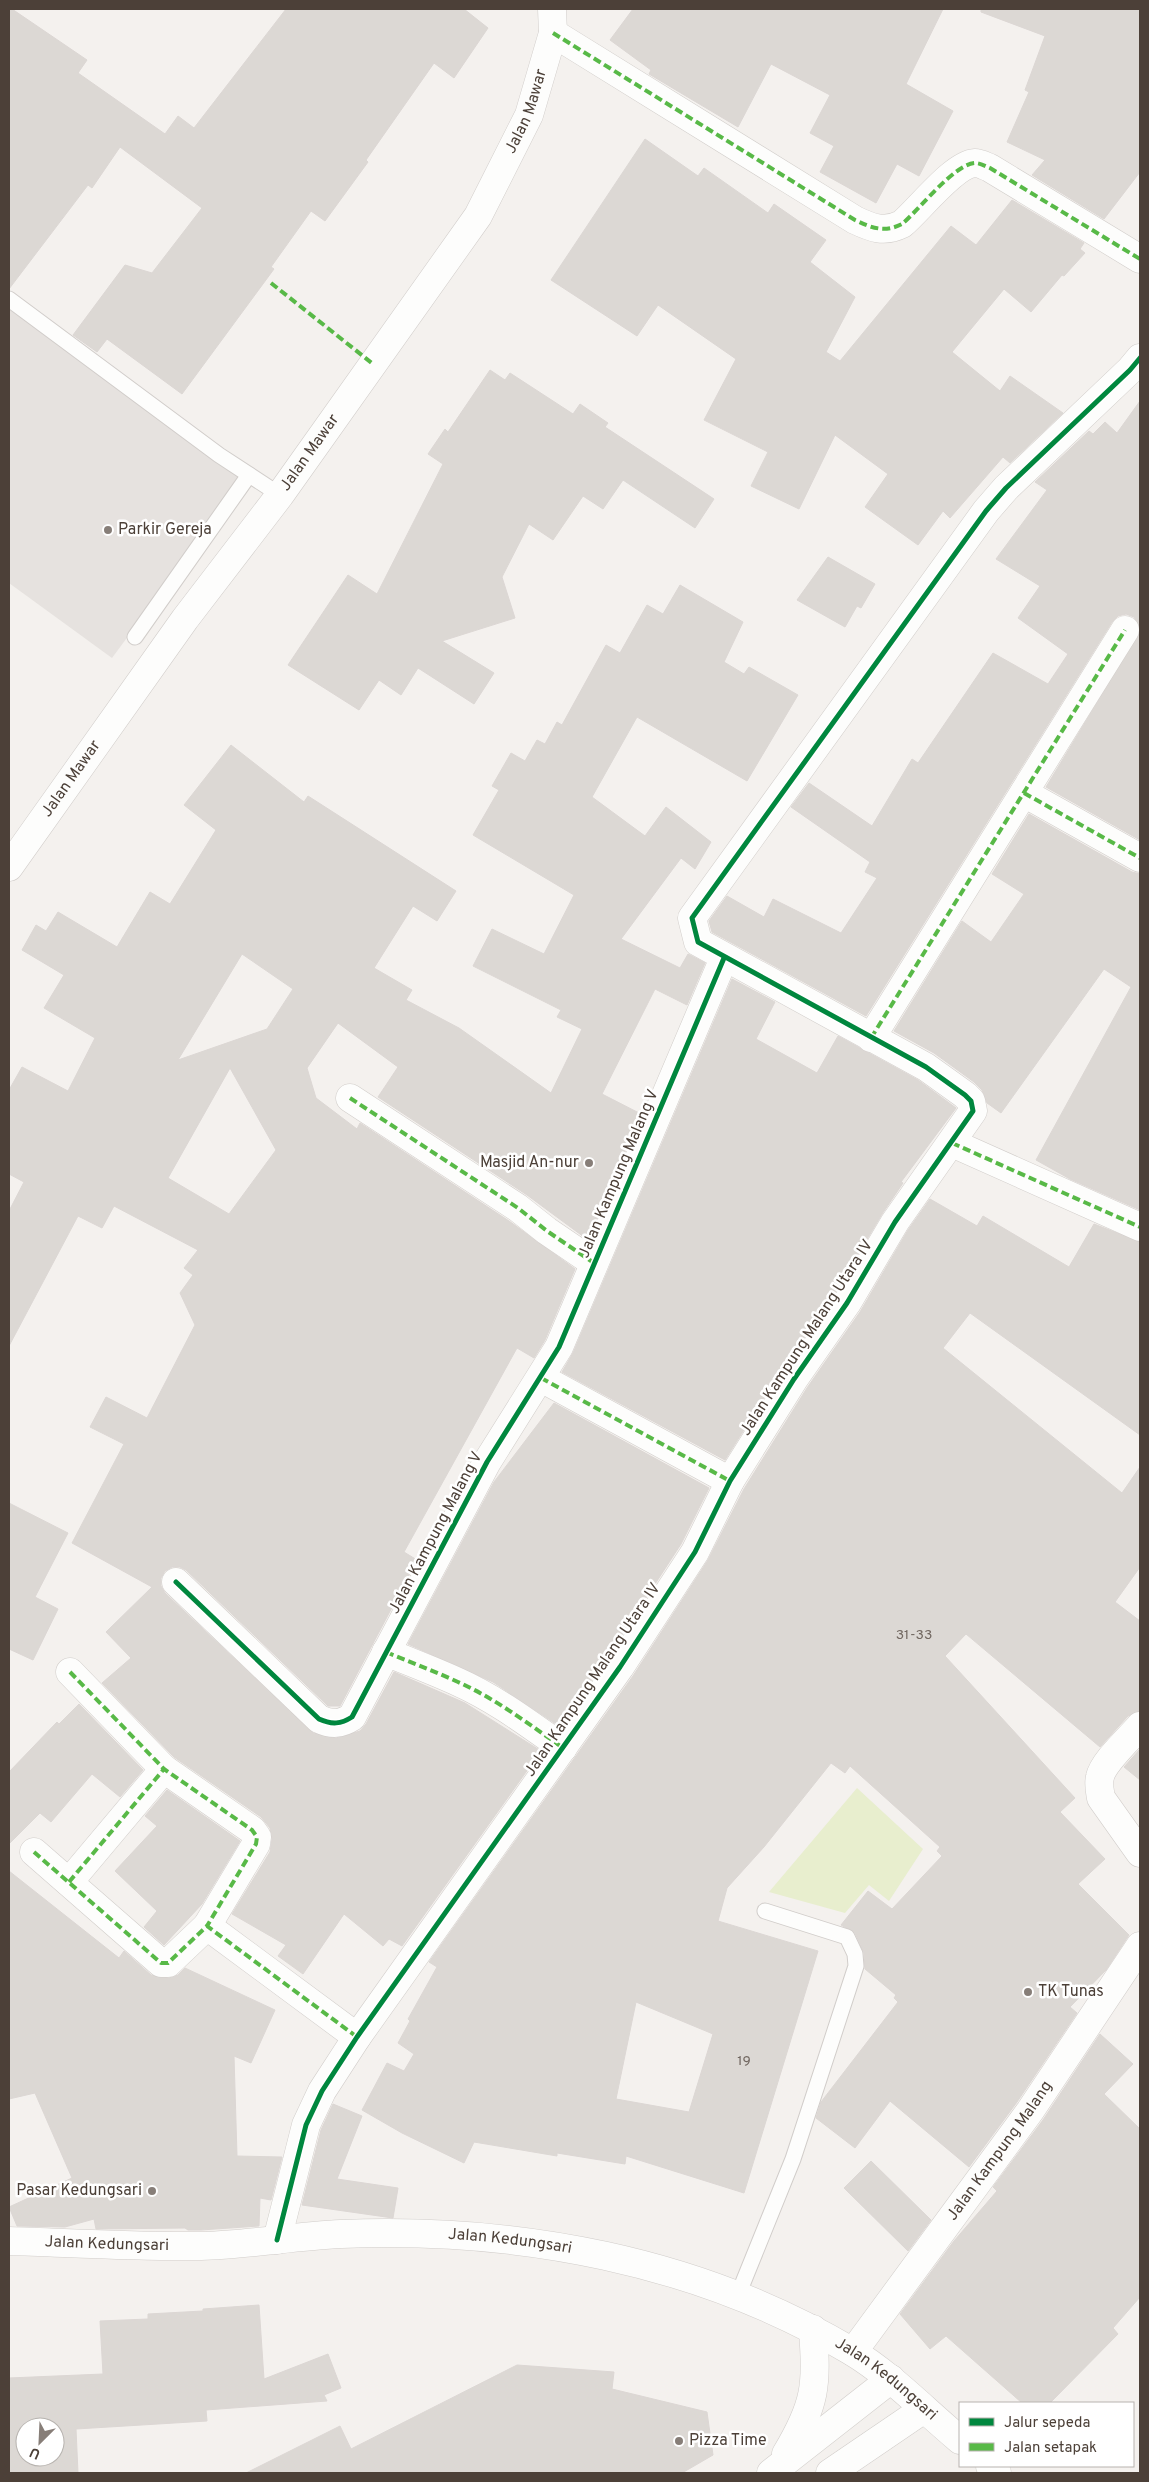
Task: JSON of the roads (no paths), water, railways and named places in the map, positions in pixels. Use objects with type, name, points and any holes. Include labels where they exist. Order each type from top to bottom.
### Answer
[{"type":"street","points":[[553,21],[855,220],[877,230],[893,229],[902,224],[947,179],[967,165],[976,163],[990,168],[1140,259]]},
{"type":"street","name":"Jalan Mawar","points":[[9,867],[185,619],[280,495],[478,216],[529,115],[553,21]]},
{"type":"street","name":"Jalan Kampung Malang Utara IV","points":[[276,2240],[306,2125],[322,2091],[358,2037],[620,1668],[695,1552],[730,1482],[794,1379],[847,1304],[895,1222],[952,1143],[972,1111],[971,1101],[926,1067],[724,958],[698,942],[692,918],[986,511],[1006,488],[1130,370],[1140,358]]},
{"type":"street","points":[[871,1038],[1126,630]]},
{"type":"street","points":[[1024,794],[1140,858]]},
{"type":"street","name":"Jalan Kampung Malang V","points":[[176,1582],[319,1719],[328,1723],[343,1723],[352,1717],[487,1462],[541,1378],[559,1346],[724,958]]},
{"type":"street","points":[[350,1098],[518,1208],[547,1231],[594,1263]]},
{"type":"street","points":[[952,1143],[1140,1227]]},
{"type":"street","points":[[541,1378],[730,1482]]},
{"type":"street","points":[[386,1652],[458,1682],[489,1698],[563,1748]]},
{"type":"street","points":[[34,1852],[161,1963],[168,1963],[207,1926],[256,1844],[256,1837],[252,1830],[164,1769],[70,1672]]},
{"type":"street","points":[[1140,1726],[1106,1765],[1100,1777],[1101,1798],[1140,1853]]},
{"type":"street","points":[[68,1882],[164,1769]]},
{"type":"street","points":[[207,1926],[358,2037]]},
{"type":"street","name":"Jalan Kampung Malang","points":[[853,2352],[1030,2111],[1140,1946]]},
{"type":"street","name":"Jalan Kedungsari","points":[[9,2241],[202,2246],[342,2234],[450,2236],[554,2245],[647,2265],[738,2295],[812,2329],[853,2352],[891,2379],[959,2439]]},
{"type":"street","points":[[774,2470],[802,2427],[813,2399],[815,2368],[812,2329]]},
{"type":"street","points":[[774,2470],[891,2379]]},
{"type":"street","points":[[830,2473],[924,2409]]},
{"type":"lane","points":[[9,300],[249,475],[280,495]]},
{"type":"lane","points":[[135,637],[249,475]]},
{"type":"lane","points":[[738,2295],[792,2159],[856,1966],[855,1954],[847,1937],[765,1911]]},
{"type":"place","name":"Parkir Gereja","points":[[108,530]]},
{"type":"place","name":"Masjid An-nur","points":[[589,1163]]},
{"type":"place","name":"TK Tunas","points":[[1028,1992]]},
{"type":"place","name":"Pasar Kedungsari","points":[[152,2191]]},
{"type":"place","name":"Pizza Time","points":[[679,2441]]}]
